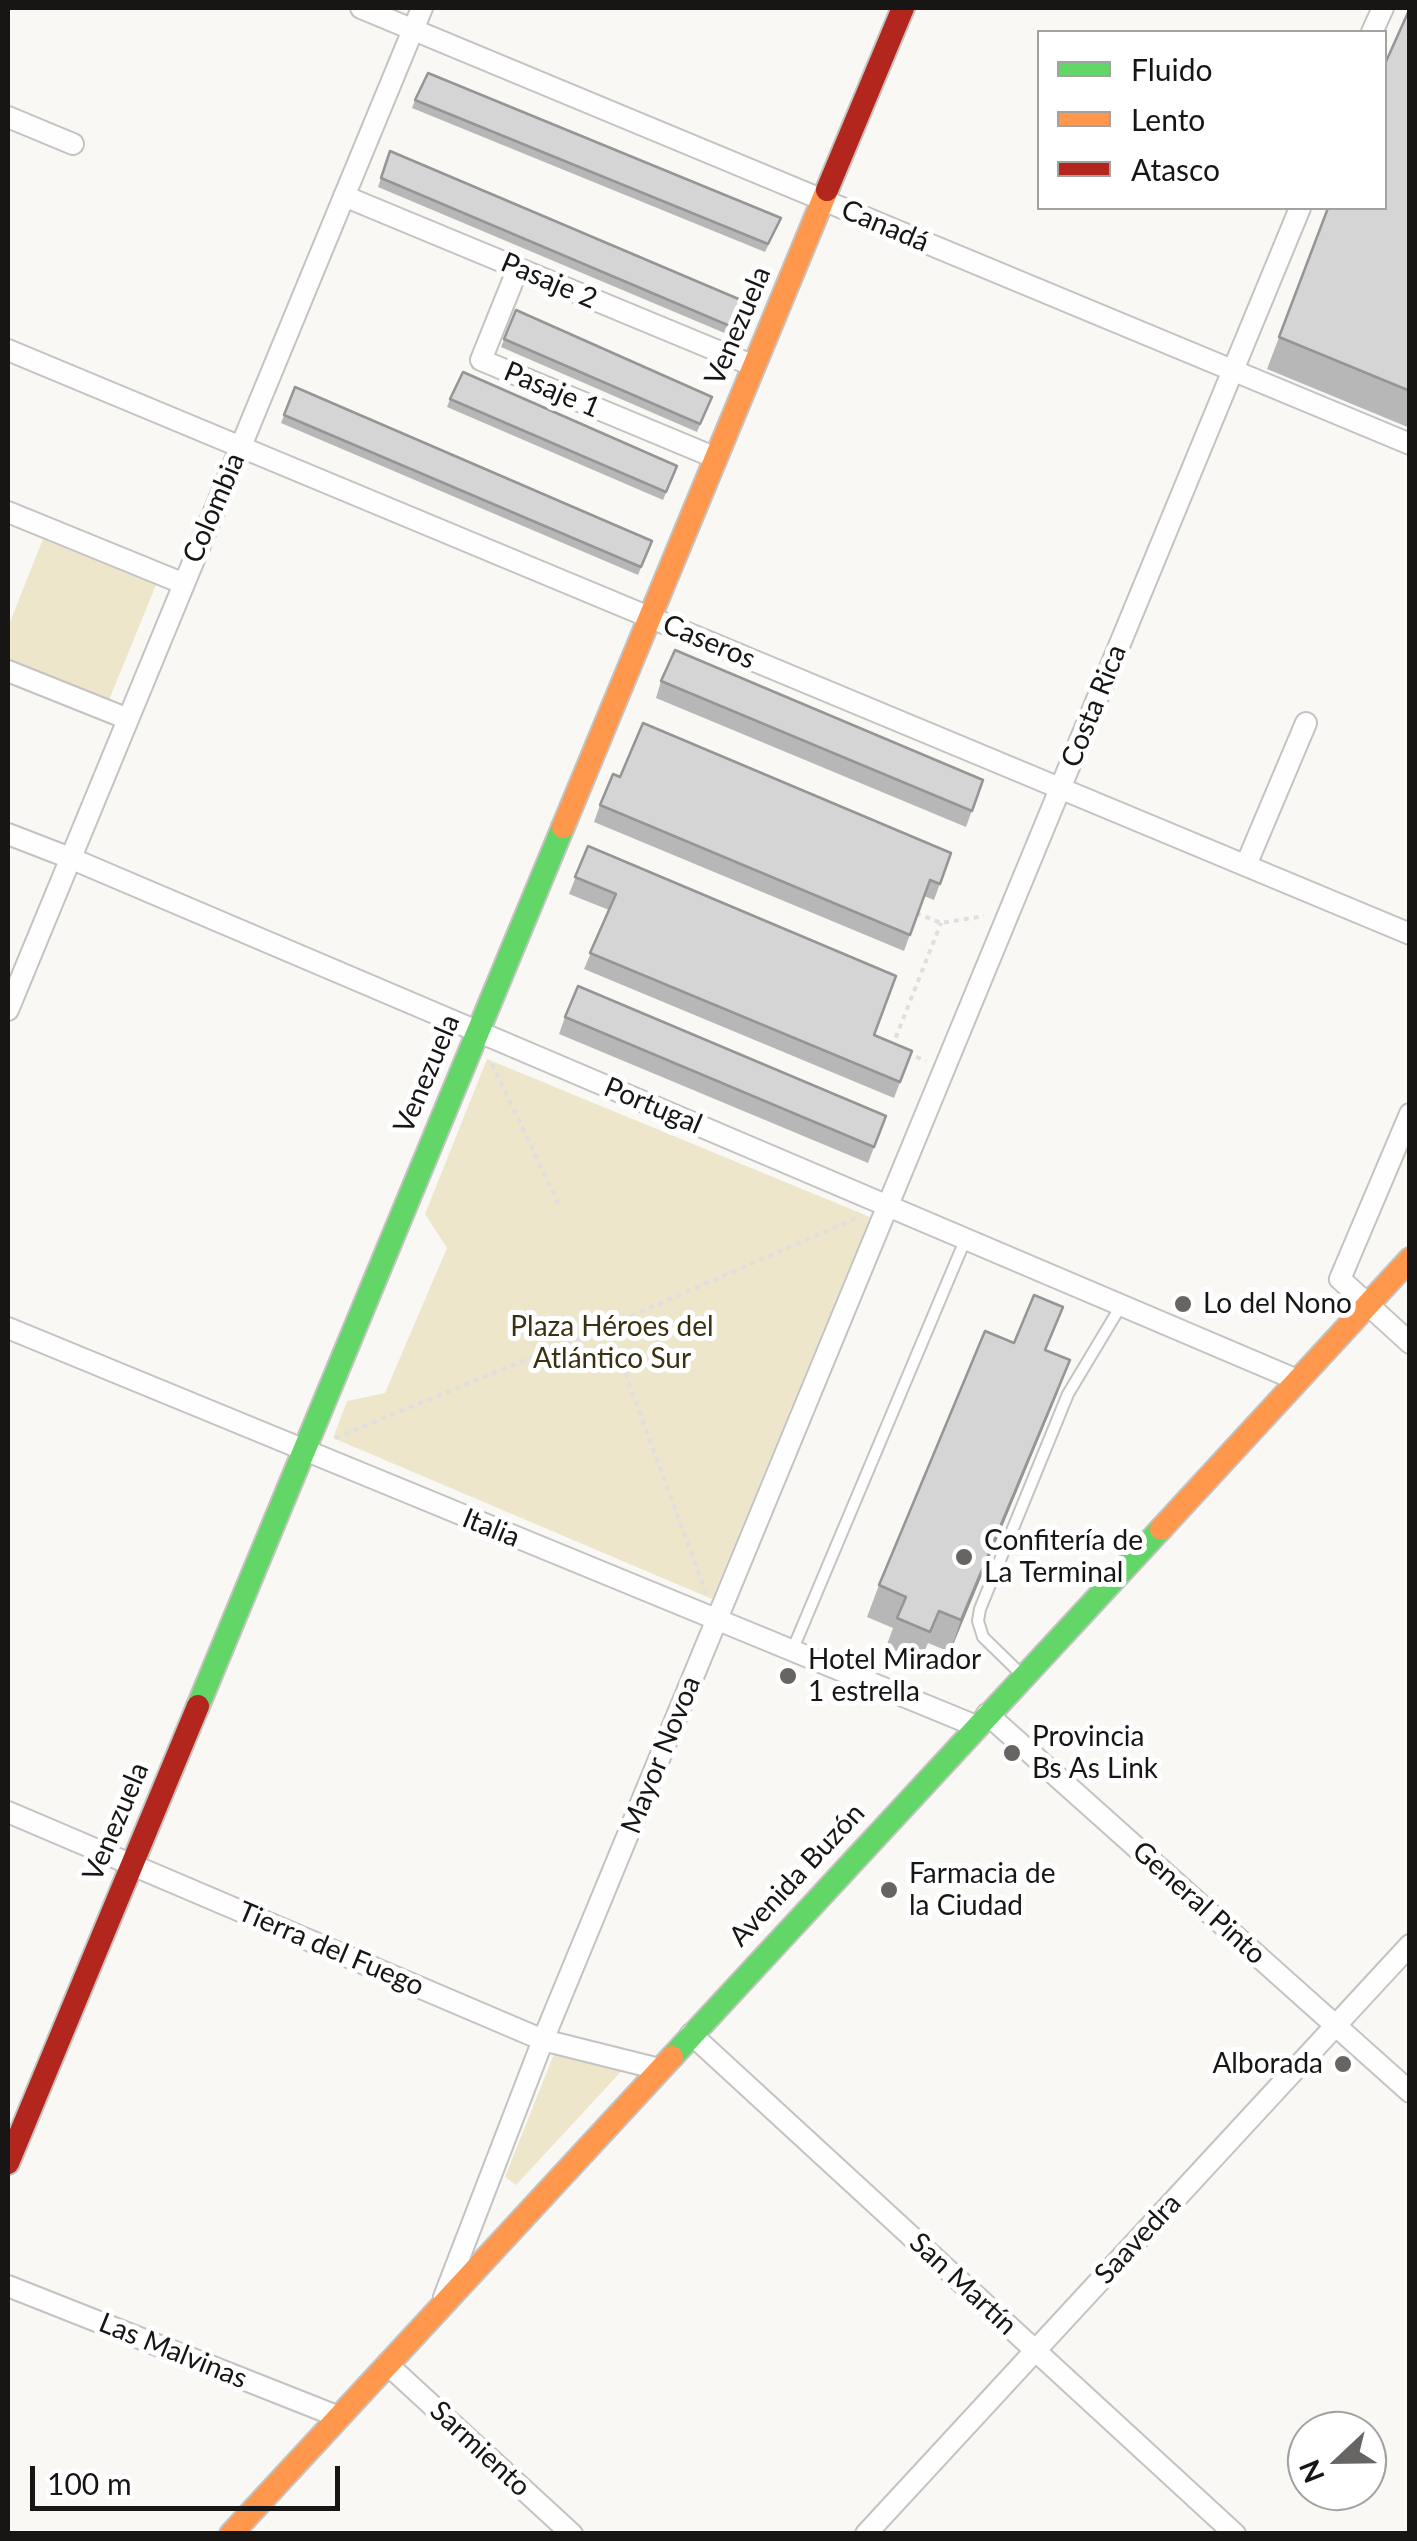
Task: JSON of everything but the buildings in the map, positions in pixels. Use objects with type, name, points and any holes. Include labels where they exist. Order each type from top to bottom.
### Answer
[{"type":"street","name":"Canadá","points":[[362,8],[1410,444]]},
{"type":"street","name":"Colombia","points":[[8,1010],[422,8]]},
{"type":"street","name":"Venezuela","points":[[8,2163],[902,8]]},
{"type":"street","points":[[8,117],[73,144]]},
{"type":"street","name":"Pasaje 2","points":[[344,196],[754,366]]},
{"type":"street","name":"Costa Rica","points":[[888,1204],[1299,210]]},
{"type":"street","name":"Pasaje 1","points":[[518,268],[481,360],[716,458]]},
{"type":"street","name":"Caseros","points":[[8,350],[1410,934]]},
{"type":"street","points":[[8,512],[182,583]]},
{"type":"street","points":[[8,671],[128,720]]},
{"type":"street","points":[[1246,866],[1306,723]]},
{"type":"street","name":"Portugal","points":[[8,834],[1298,1380]]},
{"type":"street","points":[[1410,1114],[1340,1279],[1410,1343]]},
{"type":"street","name":"Mayor Novoa","points":[[440,2308],[543,2040],[888,1204]]},
{"type":"street","name":"Avenida Buzón","points":[[231,2534],[1410,1259]]},
{"type":"street","name":"Italia","points":[[8,1328],[792,1652],[982,1720]]},
{"type":"street","name":"General Pinto","points":[[982,1720],[1410,2092]]},
{"type":"street","name":"Tierra del Fuego","points":[[8,1812],[543,2040],[659,2069]]},
{"type":"street","name":"Saavedra","points":[[866,2534],[1410,1945]]},
{"type":"street","name":"San Martín","points":[[691,2034],[1234,2534]]},
{"type":"street","name":"Las Malvinas","points":[[8,2286],[339,2416]]},
{"type":"street","name":"Sarmiento","points":[[388,2364],[572,2534]]},
{"type":"lane","points":[[792,1652],[966,1238]]},
{"type":"lane","points":[[1023,1676],[982,1637],[980,1610],[1068,1394],[1122,1304]]},
{"type":"path","points":[[905,908],[941,923],[1009,912]]},
{"type":"path","points":[[941,923],[892,1047],[944,1069]]},
{"type":"path","points":[[477,1032],[561,1209]]},
{"type":"path","points":[[303,1451],[608,1326],[888,1204]]},
{"type":"path","points":[[608,1326],[716,1621]]},
{"type":"green space","points":[[43,539],[156,585],[109,700],[8,659],[8,627]]},
{"type":"green space","name":"Plaza Héroes del Atlántico Sur","points":[[487,1059],[870,1217],[712,1599],[333,1438],[347,1401],[385,1393],[447,1248],[425,1214]]},
{"type":"green space","points":[[556,2049],[629,2063],[516,2185],[505,2177]]},
{"type":"traffic: fast","points":[[198,1706],[563,827]]},
{"type":"traffic: fast","points":[[672,2057],[1161,1529]]},
{"type":"traffic: slow","points":[[563,827],[827,190]]},
{"type":"traffic: slow","points":[[1161,1529],[1410,1259]]},
{"type":"traffic: slow","points":[[231,2534],[672,2057]]},
{"type":"traffic: jam","points":[[827,190],[903,8]]},
{"type":"traffic: jam","points":[[8,2163],[198,1706]]},
{"type":"place","name":"Lo del Nono","points":[[1183,1304]]},
{"type":"place","name":"Confitería de La Terminal","points":[[964,1557]]},
{"type":"place","name":"Hotel Mirador 1 estrella","points":[[788,1676]]},
{"type":"place","name":"Provincia Bs As Link","points":[[1012,1753]]},
{"type":"place","name":"Farmacia de la Ciudad","points":[[889,1890]]},
{"type":"place","name":"Alborada","points":[[1343,2064]]}]
